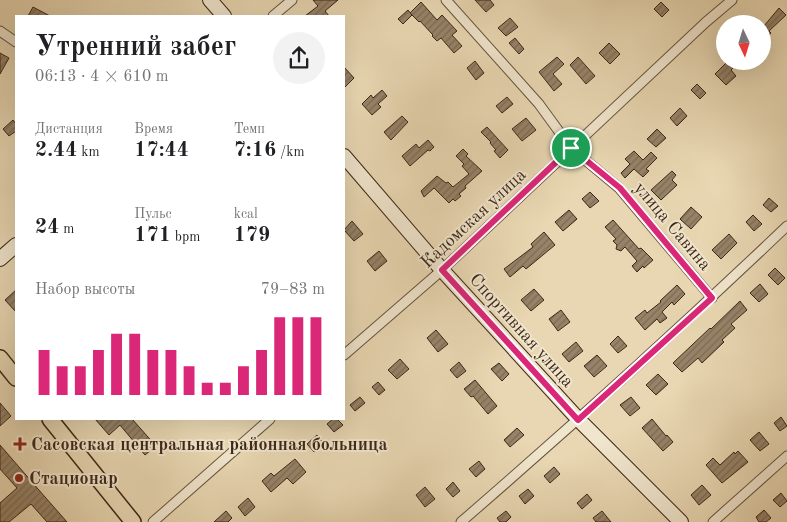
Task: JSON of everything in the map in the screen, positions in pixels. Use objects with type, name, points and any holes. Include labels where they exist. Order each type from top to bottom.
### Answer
[{"type":"main road","points":[[0,358],[15,377]]},
{"type":"main road","points":[[51,420],[133,522]]},
{"type":"street","points":[[210,0],[223,15]]},
{"type":"street","points":[[274,15],[292,0]]},
{"type":"street","name":"улица Савина","points":[[446,0],[539,104],[571,148],[620,188],[712,298]]},
{"type":"street","name":"Кадомская улица","points":[[345,354],[442,270],[706,22],[732,0]]},
{"type":"street","points":[[0,31],[15,41]]},
{"type":"street","name":"Спортивная улица","points":[[345,157],[442,270],[578,420],[681,522]]},
{"type":"street","points":[[461,522],[578,420],[712,298],[787,226]]},
{"type":"street","points":[[0,259],[15,246]]},
{"type":"street","points":[[153,522],[269,420]]},
{"type":"street","points":[[713,522],[787,456]]},
{"type":"building","points":[[313,0],[338,0],[325,11],[328,15],[306,15],[318,6]]},
{"type":"building","points":[[475,0],[490,0],[494,5],[486,12]]},
{"type":"building","points":[[421,2],[437,20],[442,15],[457,31],[452,35],[462,46],[454,53],[441,38],[437,41],[420,21],[410,13]]},
{"type":"building","points":[[661,2],[669,10],[662,17],[654,9]]},
{"type":"building","points":[[33,7],[48,15],[29,15]]},
{"type":"building","points":[[779,8],[786,15],[771,29],[771,18]]},
{"type":"building","points":[[408,10],[412,15],[403,24],[398,19]]},
{"type":"building","points":[[510,18],[518,27],[506,36],[498,28]]},
{"type":"building","points":[[515,38],[524,49],[519,54],[509,43]]},
{"type":"building","points":[[609,43],[620,54],[610,64],[599,53]]},
{"type":"building","points":[[0,53],[9,58],[0,74]]},
{"type":"building","points":[[557,57],[564,64],[553,74],[562,84],[554,91],[539,72]]},
{"type":"building","points":[[578,57],[595,76],[586,84],[570,65]]},
{"type":"building","points":[[475,61],[484,73],[476,80],[467,68]]},
{"type":"building","points":[[345,68],[354,78],[345,87]]},
{"type":"building","points":[[719,70],[731,70],[736,76],[726,85],[715,74]]},
{"type":"building","points":[[697,84],[706,93],[700,99],[691,90]]},
{"type":"building","points":[[382,90],[387,96],[378,104],[381,107],[372,115],[362,104],[371,95],[373,98]]},
{"type":"building","points":[[507,97],[513,104],[502,113],[496,106]]},
{"type":"building","points":[[680,108],[687,116],[677,126],[670,118]]},
{"type":"building","points":[[402,116],[408,122],[391,140],[384,132]]},
{"type":"building","points":[[526,118],[536,130],[522,141],[512,129]]},
{"type":"building","points":[[13,120],[15,123],[15,132],[9,136],[3,129]]},
{"type":"building","points":[[487,127],[508,150],[500,158],[494,151],[496,150],[491,142],[481,132]]},
{"type":"building","points":[[657,129],[666,138],[656,147],[647,139]]},
{"type":"building","points":[[428,140],[434,147],[410,166],[402,156],[416,144],[419,148]]},
{"type":"building","points":[[463,149],[468,154],[466,156],[482,171],[465,186],[466,188],[459,194],[461,196],[455,201],[453,199],[449,203],[434,188],[424,197],[421,191],[437,176],[453,187],[469,174],[462,166],[464,164],[456,156]]},
{"type":"building","points":[[634,151],[643,160],[651,152],[657,158],[646,169],[649,171],[643,177],[634,169],[625,178],[621,173],[630,164],[625,159]]},
{"type":"building","points":[[672,171],[676,175],[672,180],[677,185],[661,200],[651,190]]},
{"type":"building","points":[[590,192],[599,201],[590,208],[582,199]]},
{"type":"building","points":[[769,198],[778,206],[771,212],[763,205]]},
{"type":"building","points":[[691,207],[702,217],[691,229],[680,219]]},
{"type":"building","points":[[569,210],[577,219],[563,231],[555,222]]},
{"type":"building","points":[[753,215],[762,224],[754,231],[746,222]]},
{"type":"building","points":[[613,220],[639,249],[641,248],[653,260],[637,272],[632,266],[637,261],[625,247],[621,251],[616,249],[617,245],[613,241],[616,239],[605,227]]},
{"type":"building","points":[[352,221],[363,234],[354,241],[345,229]]},
{"type":"building","points":[[544,232],[555,245],[526,269],[523,266],[510,277],[504,269],[533,247],[531,244]]},
{"type":"building","points":[[729,234],[737,243],[721,259],[712,250]]},
{"type":"building","points":[[379,251],[387,261],[375,271],[367,261]]},
{"type":"building","points":[[775,268],[785,278],[778,285],[768,275]]},
{"type":"building","points":[[760,284],[768,294],[759,302],[750,293]]},
{"type":"building","points":[[677,285],[685,294],[674,305],[672,302],[662,312],[667,318],[660,323],[657,319],[645,330],[635,318],[645,310],[647,313],[661,302]]},
{"type":"building","points":[[534,289],[544,300],[531,311],[521,300]]},
{"type":"building","points":[[15,291],[15,311],[5,300]]},
{"type":"building","points":[[740,301],[747,310],[731,324],[735,328],[722,340],[724,342],[702,363],[698,358],[682,372],[673,363]]},
{"type":"building","points":[[561,310],[570,322],[558,331],[549,319]]},
{"type":"building","points":[[436,330],[448,344],[438,352],[427,338]]},
{"type":"building","points":[[618,336],[627,346],[618,353],[610,344]]},
{"type":"building","points":[[576,342],[583,351],[569,362],[562,354]]},
{"type":"building","points":[[597,355],[607,366],[594,377],[584,366]]},
{"type":"building","points":[[400,359],[409,369],[397,379],[388,370]]},
{"type":"building","points":[[459,362],[466,371],[457,378],[450,370]]},
{"type":"building","points":[[499,363],[509,374],[502,381],[491,369]]},
{"type":"building","points":[[658,374],[668,384],[656,395],[646,385]]},
{"type":"building","points":[[475,380],[497,406],[488,414],[473,396],[471,397],[464,389]]},
{"type":"building","points":[[378,382],[385,390],[379,395],[372,387]]},
{"type":"building","points":[[360,397],[365,403],[355,411],[350,405]]},
{"type":"building","points":[[631,397],[640,408],[630,416],[620,405]]},
{"type":"building","points":[[0,403],[11,416],[0,426]]},
{"type":"building","points":[[781,417],[787,426],[780,431],[774,423]]},
{"type":"building","points":[[652,419],[673,442],[663,451],[642,428]]},
{"type":"building","points":[[96,420],[133,420],[156,446],[145,455],[120,425],[109,435]]},
{"type":"building","points":[[332,420],[338,420],[343,425],[334,432],[327,424]]},
{"type":"building","points":[[517,428],[524,435],[510,447],[504,440]]},
{"type":"building","points":[[759,432],[769,444],[760,451],[750,440]]},
{"type":"building","points":[[317,435],[324,444],[314,452],[307,444]]},
{"type":"building","name":"Стационар","points":[[0,445],[67,522],[47,522],[31,504],[9,522],[0,522],[0,503],[17,488],[0,469]]},
{"type":"building","points":[[738,451],[748,462],[722,483],[706,465],[713,458],[720,465],[734,452],[735,454]]},
{"type":"building","points":[[295,459],[306,472],[293,484],[287,478],[271,492],[262,481],[271,473],[274,476]]},
{"type":"building","points":[[479,461],[485,469],[476,477],[469,469]]},
{"type":"building","points":[[554,467],[560,474],[550,483],[544,476]]},
{"type":"building","points":[[453,482],[460,491],[453,497],[446,489]]},
{"type":"building","points":[[702,485],[711,495],[699,505],[691,495]]},
{"type":"building","points":[[425,487],[435,499],[425,507],[416,495]]},
{"type":"building","points":[[528,489],[534,496],[525,504],[519,496]]},
{"type":"building","points":[[781,493],[787,501],[780,507],[773,500]]},
{"type":"building","points":[[587,494],[592,500],[582,509],[577,503]]},
{"type":"building","points":[[248,498],[255,507],[245,516],[238,507]]},
{"type":"building","points":[[764,510],[771,518],[766,522],[759,522],[756,517]]},
{"type":"building","points":[[226,511],[232,518],[228,522],[214,522]]},
{"type":"building","points":[[506,511],[511,517],[506,522],[500,522],[497,518]]},
{"type":"building","points":[[602,511],[611,522],[596,522],[593,518]]},
{"type":"place","name":"Сасовская центральная районная больница","points":[[20,444]]},
{"type":"place","name":"Стационар","points":[[19,478]]},
{"type":"route","points":[[571,148],[620,188],[712,298],[578,420],[442,270],[571,148]]}]
